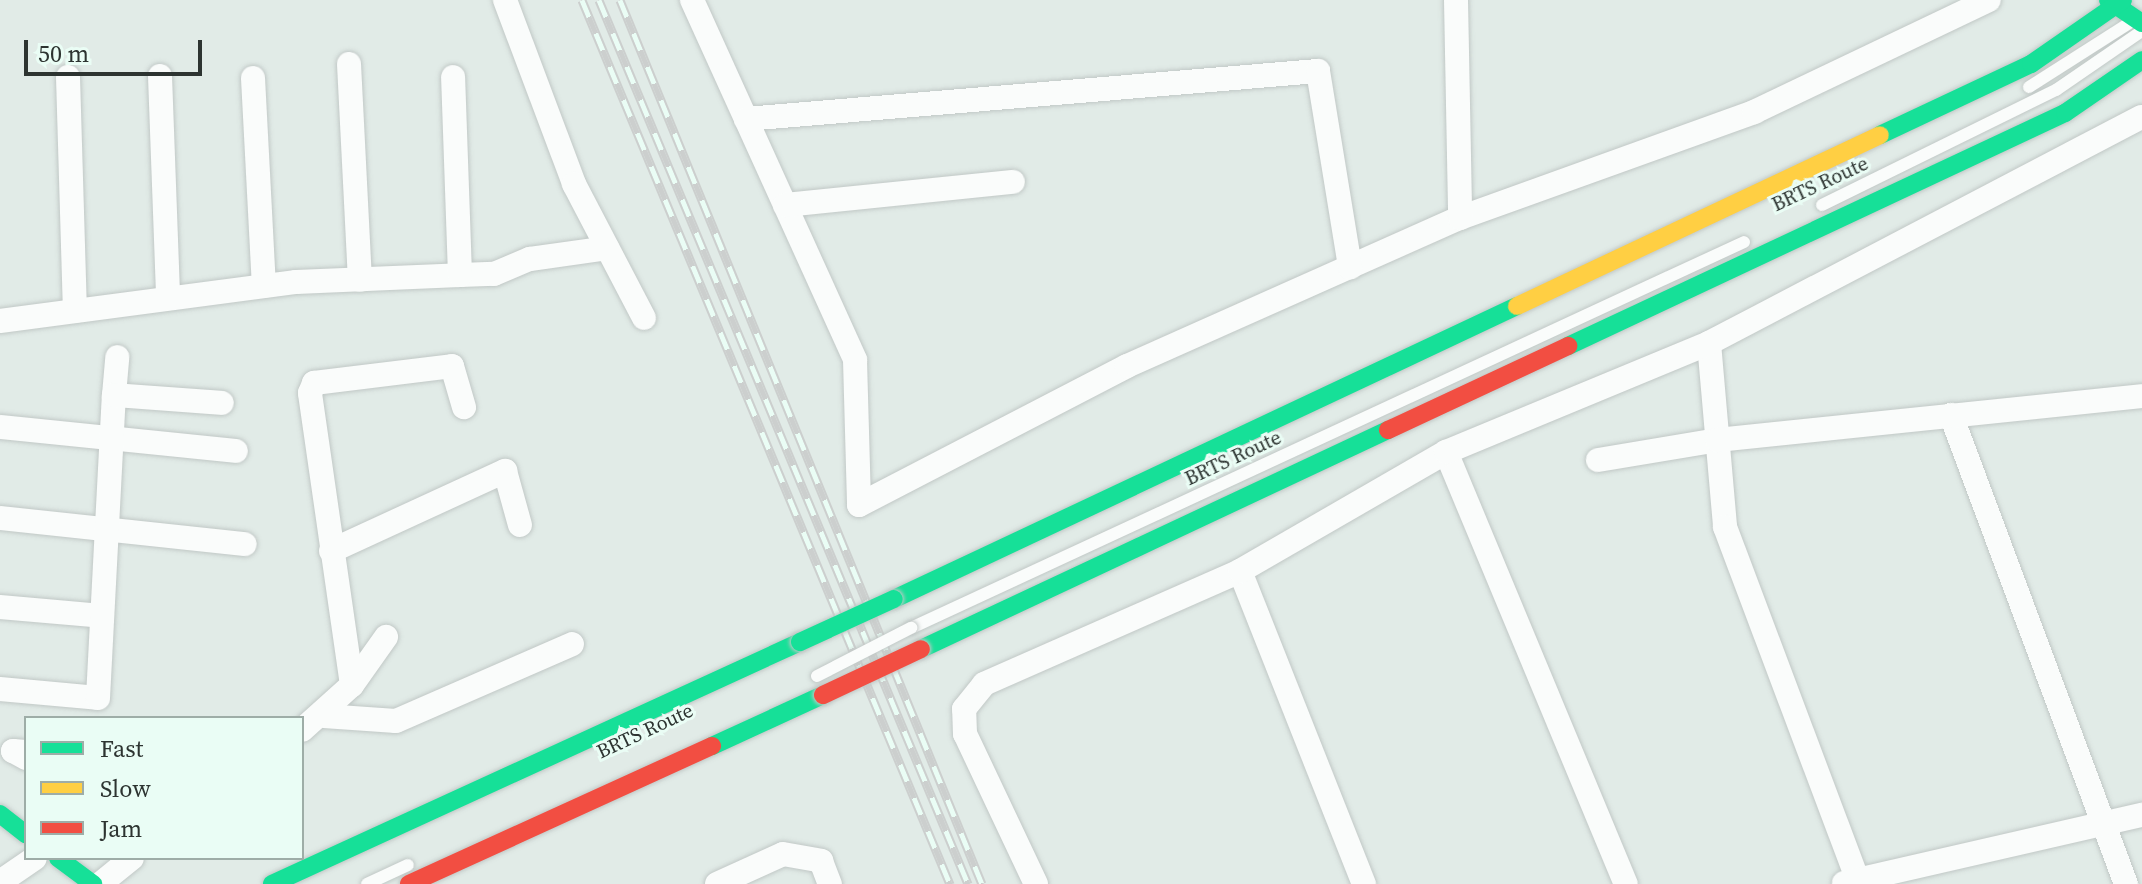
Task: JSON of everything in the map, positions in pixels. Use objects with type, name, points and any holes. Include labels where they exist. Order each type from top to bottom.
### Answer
[{"type":"main road","points":[[272,884],[898,606],[2031,64],[2116,2],[2140,22]]},
{"type":"main road","points":[[409,884],[823,695],[2065,113],[2142,60]]},
{"type":"main road","points":[[0,814],[24,832]]},
{"type":"main road","points":[[61,860],[93,884]]},
{"type":"street","points":[[505,0],[574,184],[644,318]]},
{"type":"street","points":[[692,0],[855,360],[859,505],[1127,366],[1460,218],[1754,112],[1989,0]]},
{"type":"street","points":[[1456,0],[1460,218]]},
{"type":"street","points":[[349,64],[360,280]]},
{"type":"street","points":[[746,119],[1318,71],[1350,267]]},
{"type":"street","points":[[160,76],[168,298]]},
{"type":"street","points":[[68,77],[75,311]]},
{"type":"street","points":[[453,77],[460,275]]},
{"type":"street","points":[[253,78],[264,286]]},
{"type":"street","points":[[1036,884],[965,734],[969,697],[984,684],[1240,571],[1446,452],[1709,343],[2142,117]]},
{"type":"street","points":[[785,205],[1013,182]]},
{"type":"street","points":[[0,321],[264,286],[494,274],[530,259],[607,248]]},
{"type":"street","points":[[1709,343],[1725,527],[1853,883],[2142,815]]},
{"type":"street","points":[[0,689],[98,698],[117,357]]},
{"type":"street","points":[[352,685],[310,401],[314,383],[452,366],[464,407]]},
{"type":"street","points":[[114,395],[222,403]]},
{"type":"street","points":[[1598,460],[1717,440],[2142,396]]},
{"type":"street","points":[[1951,415],[2101,824],[2126,884]]},
{"type":"street","points":[[0,427],[236,451]]},
{"type":"street","points":[[1446,452],[1626,884]]},
{"type":"street","points":[[331,551],[505,471],[520,525]]},
{"type":"street","points":[[0,518],[245,544]]},
{"type":"street","points":[[1240,571],[1364,884]]},
{"type":"street","points":[[0,607],[102,616]]},
{"type":"street","points":[[304,729],[324,716],[352,685],[386,637]]},
{"type":"street","points":[[324,716],[396,721],[572,644]]},
{"type":"street","points":[[717,884],[757,876],[804,854],[821,861],[830,884]]},
{"type":"street","points":[[0,882],[32,860]]},
{"type":"street","points":[[100,884],[130,860]]},
{"type":"lane","points":[[1935,130],[2049,77],[2140,22]]},
{"type":"lane","name":"BRTS Route","points":[[1803,214],[2056,90],[2140,22]]},
{"type":"lane","name":"BRTS Route","points":[[803,683],[911,628],[1760,234]]},
{"type":"lane","points":[[1362,398],[1377,391]]},
{"type":"lane","name":"BRTS Route","points":[[898,606],[1348,405]]},
{"type":"lane","name":"BRTS Route","points":[[357,864],[803,649]]},
{"type":"lane","points":[[367,884],[425,857]]},
{"type":"railway","points":[[582,0],[950,884]]},
{"type":"railway","points":[[599,0],[968,884]]},
{"type":"railway","points":[[620,0],[982,884]]},
{"type":"traffic: fast","points":[[2108,0],[2142,23]]},
{"type":"traffic: fast","points":[[1880,135],[2031,64],[2123,0]]},
{"type":"traffic: fast","points":[[1568,346],[2065,113],[2142,60]]},
{"type":"traffic: fast","points":[[894,599],[1517,306]]},
{"type":"traffic: fast","points":[[921,649],[1388,430]]},
{"type":"traffic: fast","points":[[800,642],[894,599]]},
{"type":"traffic: fast","points":[[272,884],[800,642]]},
{"type":"traffic: fast","points":[[712,746],[823,695]]},
{"type":"traffic: fast","points":[[0,814],[24,832]]},
{"type":"traffic: fast","points":[[61,860],[93,884]]},
{"type":"traffic: slow","points":[[1517,306],[1880,135]]},
{"type":"traffic: jam","points":[[1388,430],[1568,346]]},
{"type":"traffic: jam","points":[[823,695],[921,649]]},
{"type":"traffic: jam","points":[[409,884],[712,746]]}]
